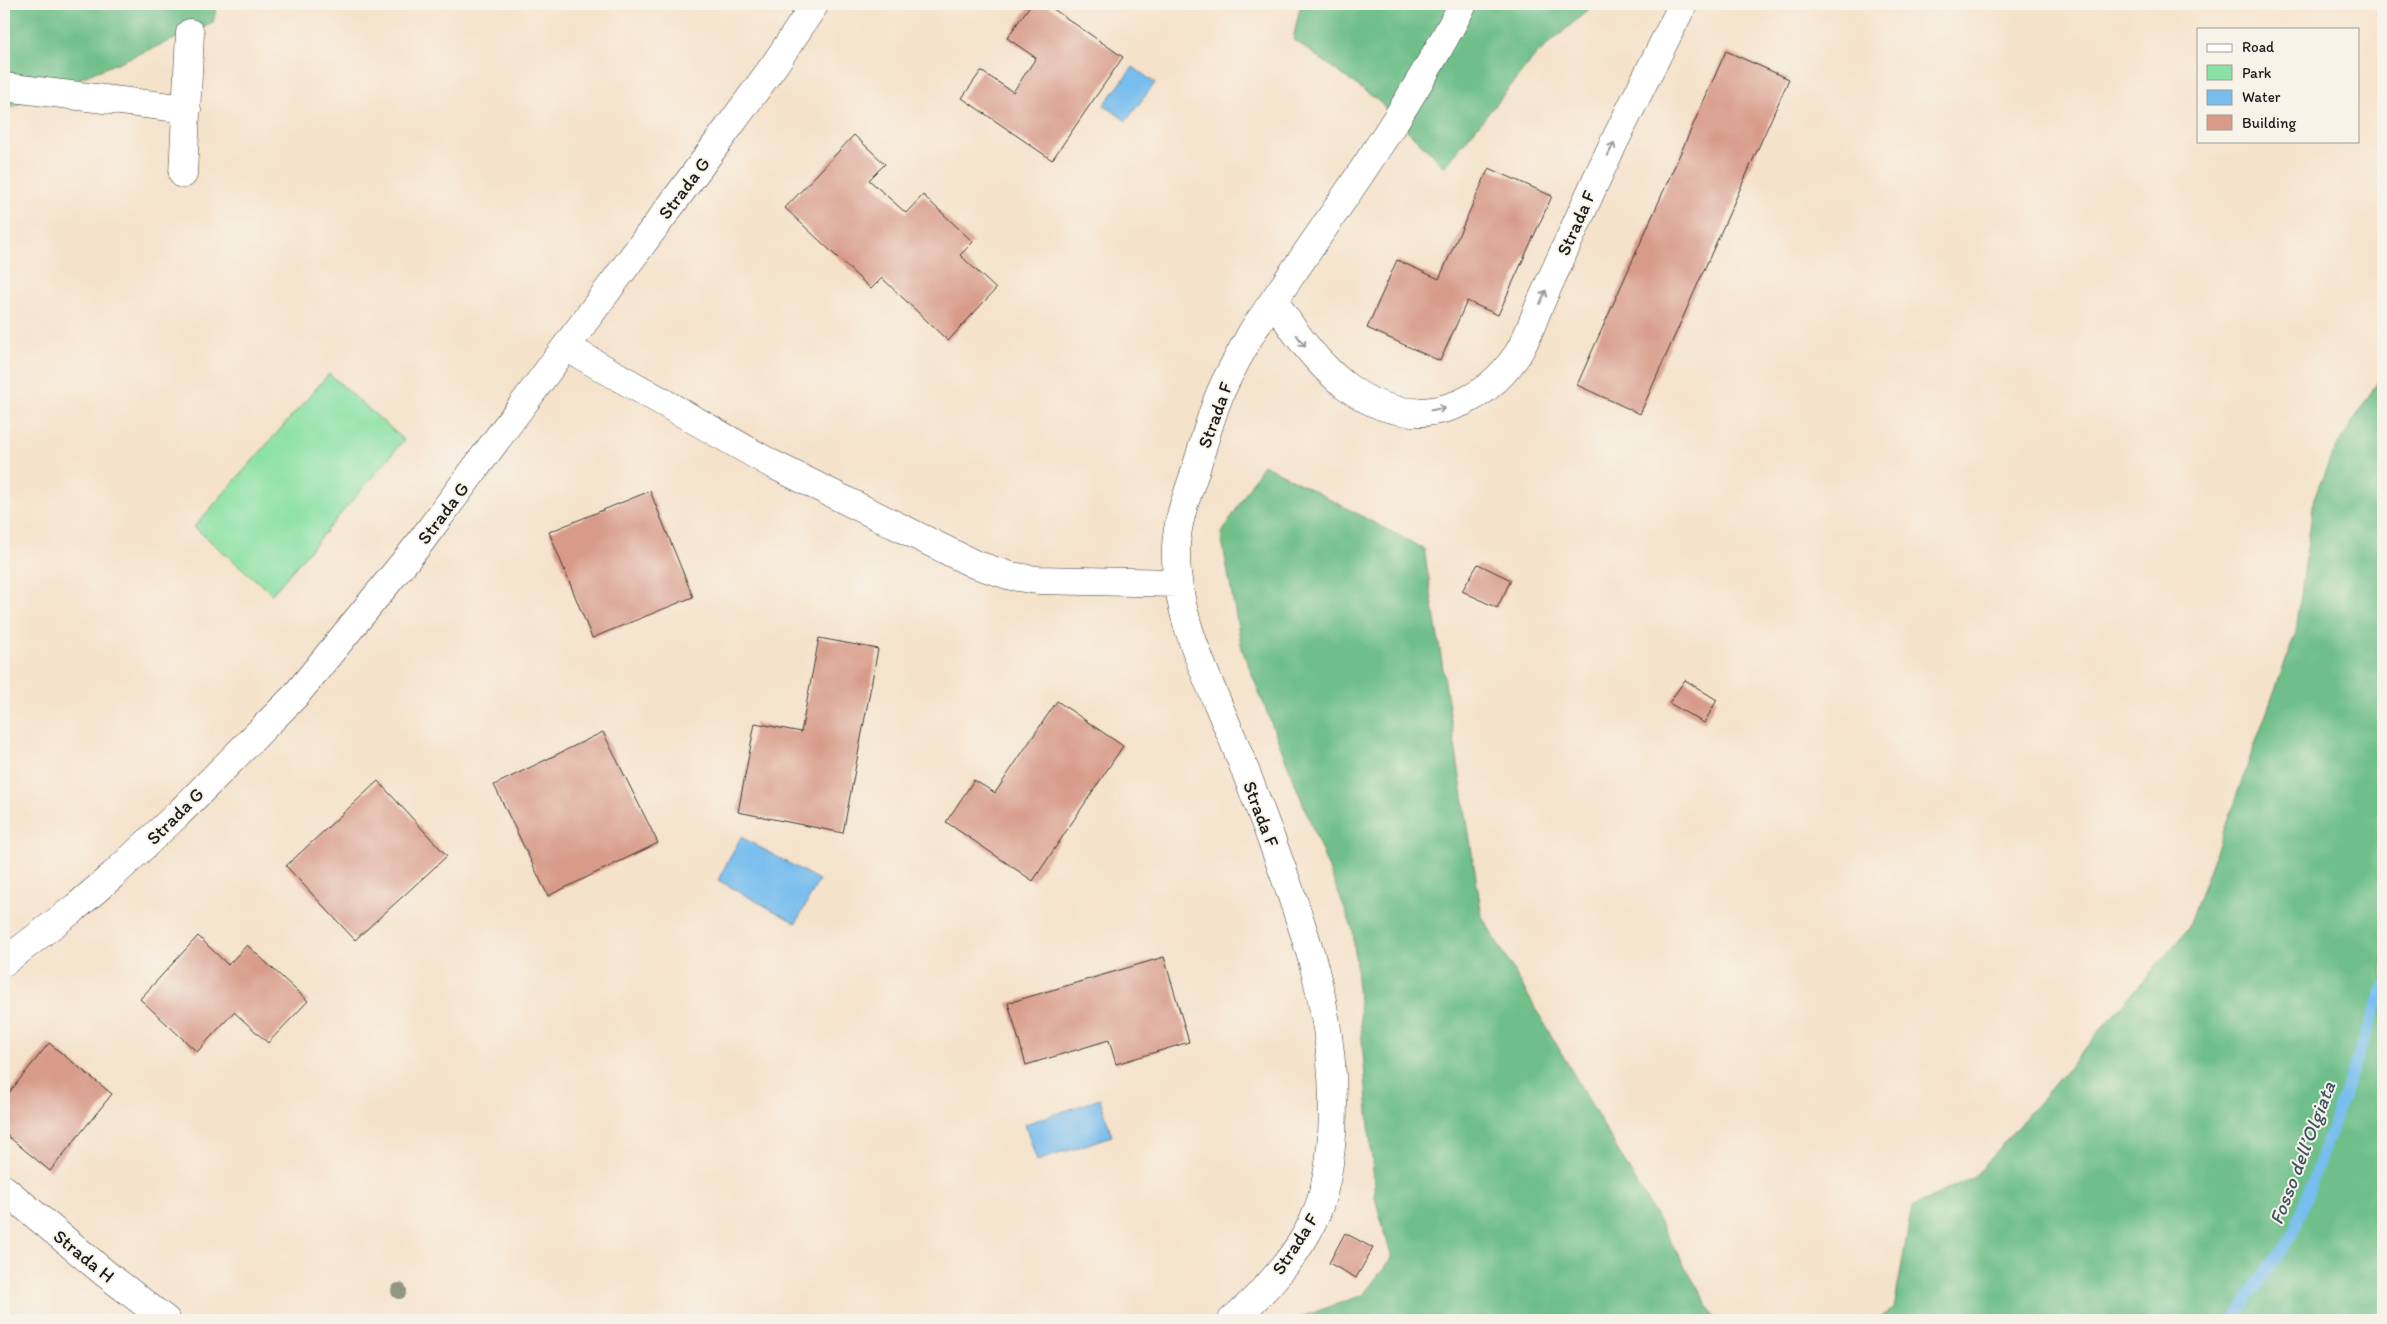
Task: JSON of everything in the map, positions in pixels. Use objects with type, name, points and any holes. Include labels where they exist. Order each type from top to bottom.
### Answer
[{"type":"street","name":"Strada G","points":[[4,962],[76,907],[113,875],[178,814],[295,696],[419,544],[775,64],[815,4]]},
{"type":"street","name":"Strada F","points":[[1232,1320],[1259,1295],[1282,1267],[1307,1232],[1316,1214],[1330,1161],[1333,1122],[1333,1067],[1322,994],[1300,916],[1235,745],[1190,634],[1178,583],[1176,548],[1180,519],[1221,391],[1252,332],[1382,139],[1445,38],[1463,4]]},
{"type":"street","name":"Strada F","points":[[1274,300],[1300,340],[1319,362],[1340,381],[1371,402],[1396,410],[1422,411],[1444,408],[1479,393],[1496,380],[1517,354],[1594,184],[1683,4]]},
{"type":"street","points":[[183,174],[190,32]]},
{"type":"street","points":[[4,87],[187,109]]},
{"type":"street","points":[[566,347],[770,463],[974,564],[1011,576],[1037,580],[1178,583]]},
{"type":"street","name":"Strada H","points":[[4,1189],[106,1274],[166,1320]]},
{"type":"green space","points":[[4,4],[217,4],[213,23],[4,110]]},
{"type":"green space","points":[[1301,4],[1595,4],[1537,54],[1444,167],[1377,100],[1293,39]]},
{"type":"green space","points":[[2383,373],[2383,1320],[1875,1320],[1894,1309],[1912,1207],[1975,1176],[2188,929],[2296,632],[2314,498],[2331,457]]},
{"type":"green space","points":[[329,374],[404,440],[272,594],[194,527]]},
{"type":"green space","points":[[1263,464],[1424,549],[1482,916],[1716,1320],[1292,1320],[1363,1295],[1392,1258],[1375,1198],[1353,930],[1242,649],[1221,535]]},
{"type":"water","points":[[1133,67],[1155,83],[1126,121],[1104,105]]},
{"type":"water","points":[[741,837],[819,880],[796,923],[718,880]]},
{"type":"water","points":[[1100,1099],[1112,1136],[1037,1161],[1025,1124]]},
{"type":"building","points":[[1031,4],[1046,4],[1123,57],[1052,160],[962,98],[981,71],[1013,92],[1036,58],[1007,38]]},
{"type":"building","points":[[1726,51],[1789,79],[1640,414],[1577,385]]},
{"type":"building","points":[[854,135],[885,164],[869,180],[906,213],[923,195],[973,242],[960,255],[996,289],[948,341],[882,278],[871,289],[785,208]]},
{"type":"building","points":[[1489,168],[1552,196],[1498,315],[1467,301],[1440,361],[1367,328],[1397,260],[1439,279]]},
{"type":"building","points":[[650,491],[693,597],[592,638],[549,532]]},
{"type":"building","points":[[1478,564],[1511,580],[1497,608],[1462,591]]},
{"type":"building","points":[[819,638],[878,649],[843,833],[738,812],[755,723],[801,732]]},
{"type":"building","points":[[1685,680],[1717,700],[1704,723],[1669,703]]},
{"type":"building","points":[[1057,701],[1123,746],[1033,881],[946,822],[974,780],[995,793]]},
{"type":"building","points":[[603,732],[658,843],[548,896],[494,785]]},
{"type":"building","points":[[378,781],[447,856],[355,940],[286,866]]},
{"type":"building","points":[[198,936],[228,965],[247,945],[308,1001],[268,1043],[234,1012],[197,1052],[140,999]]},
{"type":"building","points":[[1164,957],[1189,1042],[1116,1064],[1109,1040],[1026,1065],[1008,1003]]},
{"type":"building","points":[[49,1043],[112,1094],[50,1171],[4,1133],[4,1099]]},
{"type":"building","points":[[1345,1233],[1373,1248],[1356,1278],[1329,1263]]},
{"type":"waterway","name":"Fosso dell’Olgiata","points":[[2233,1320],[2293,1234],[2383,988]]}]
